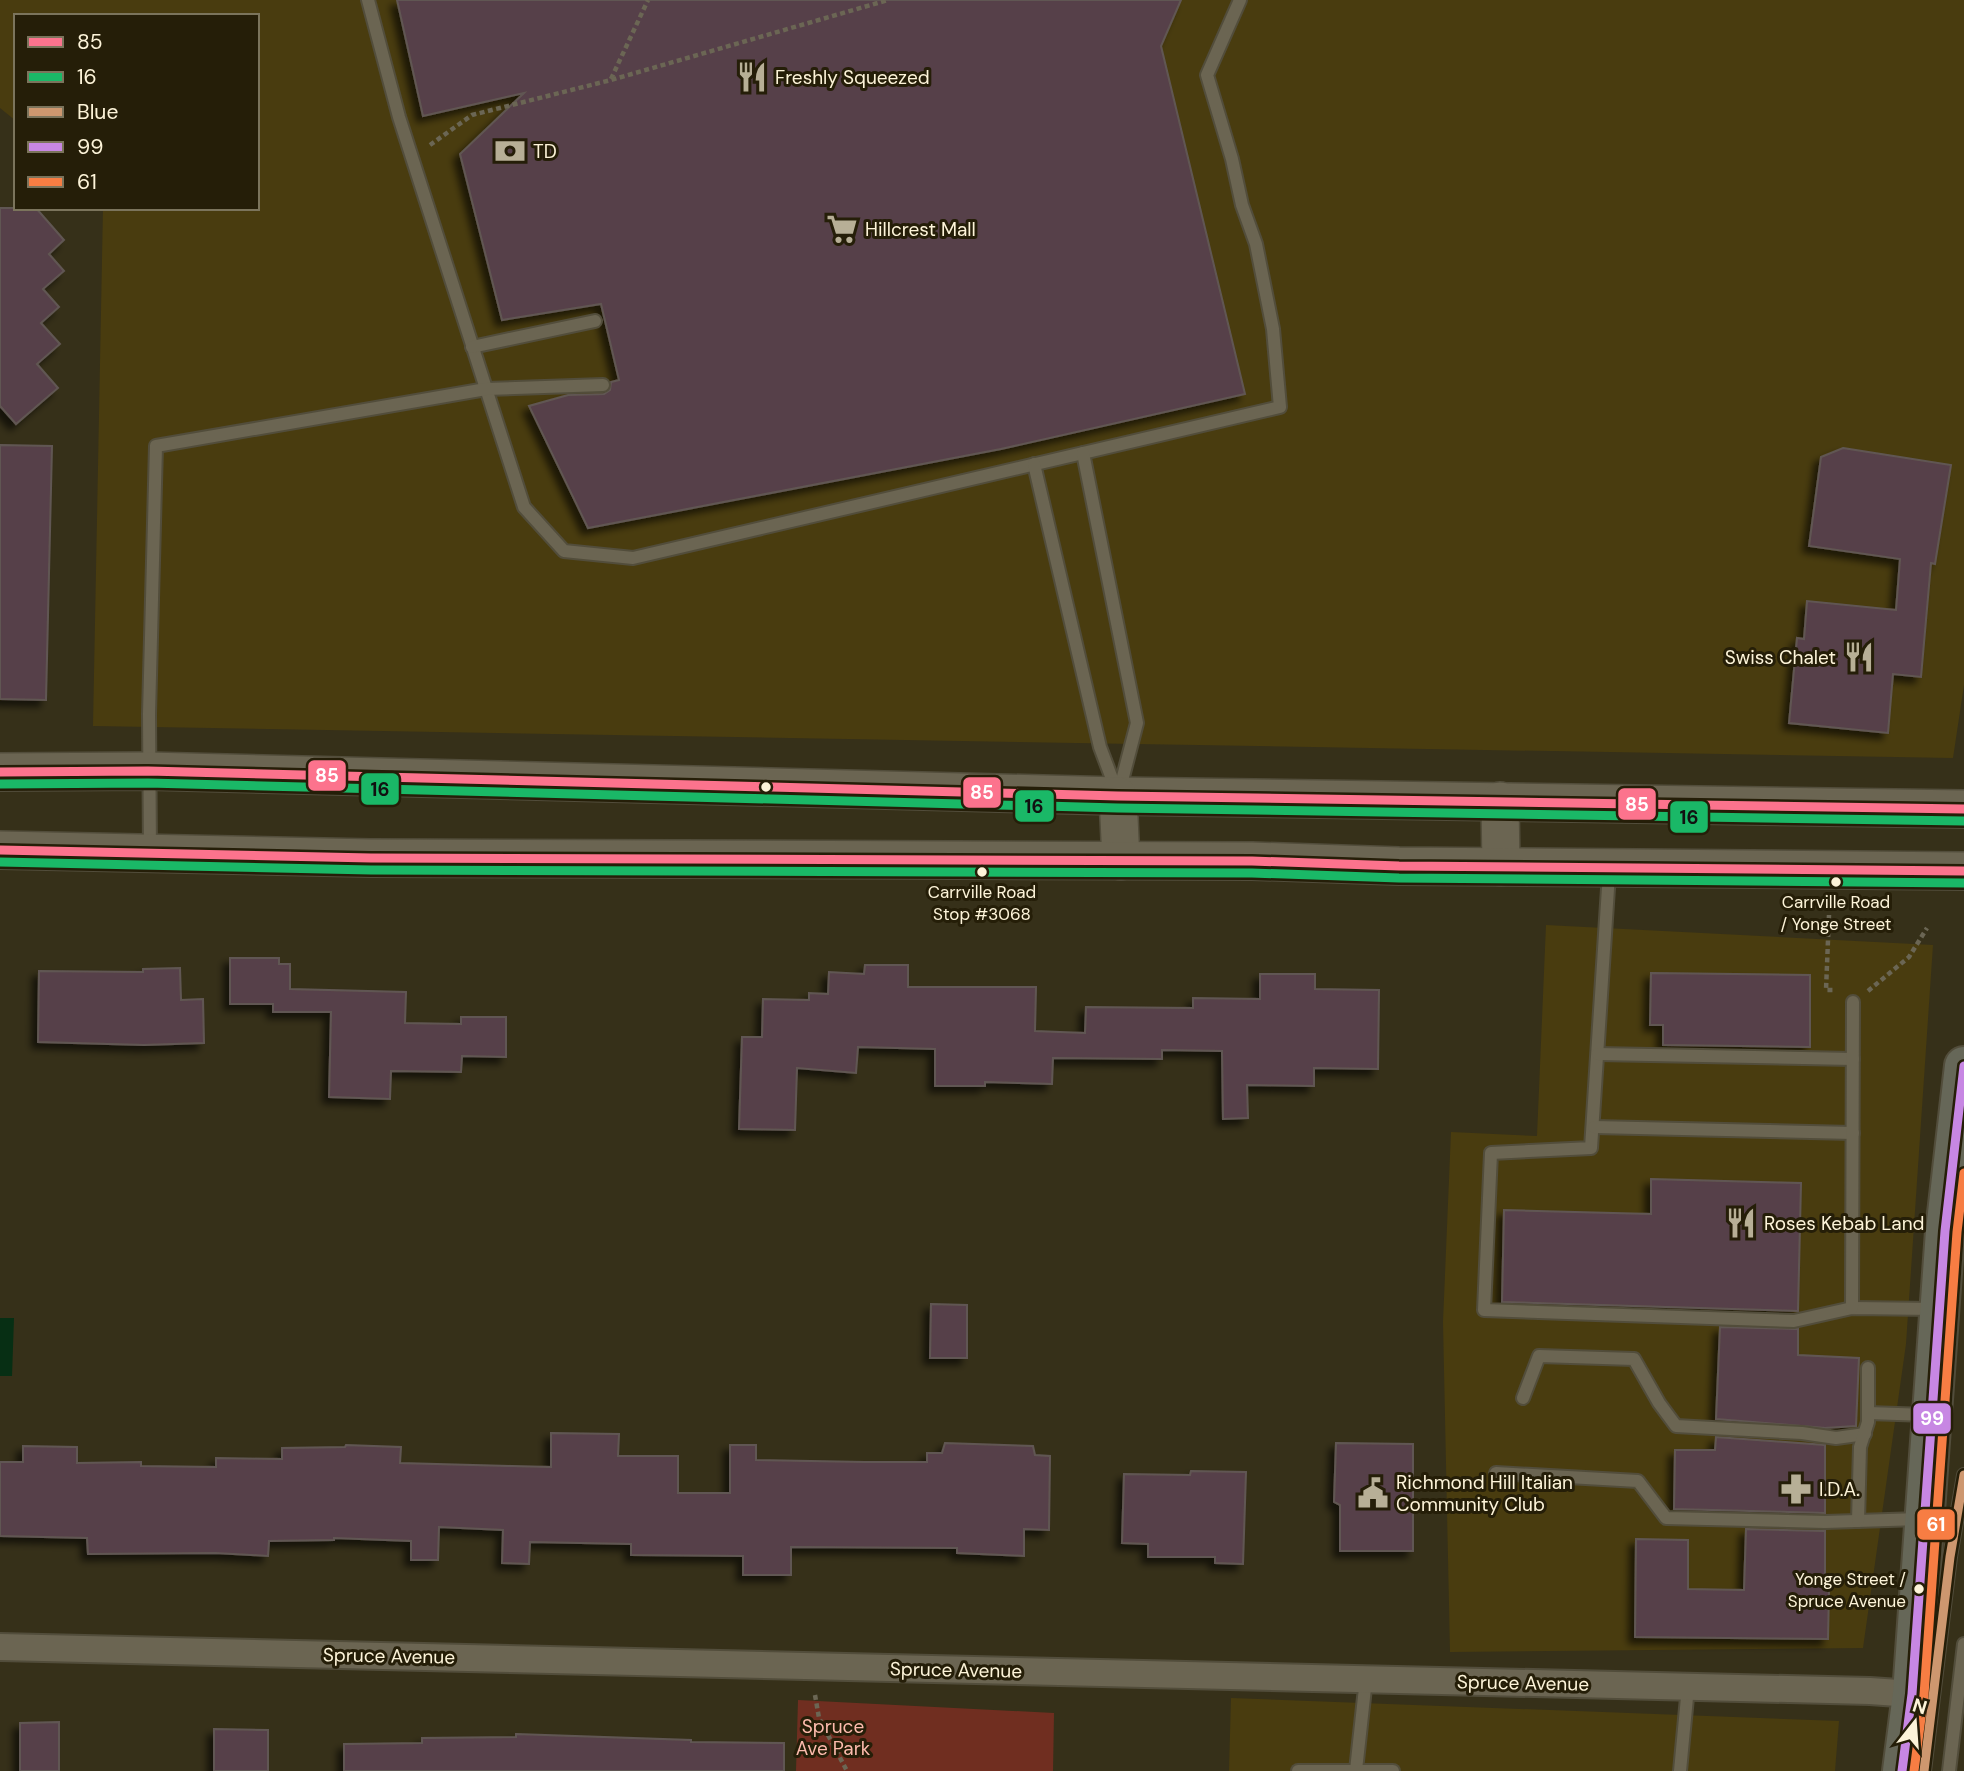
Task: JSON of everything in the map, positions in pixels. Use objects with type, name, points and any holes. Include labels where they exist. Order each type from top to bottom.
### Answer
[{"type":"main road","points":[[0,772],[148,771],[1118,796],[1964,809]]},
{"type":"main road","points":[[1118,796],[1121,861]]},
{"type":"main road","points":[[1500,801],[1501,867]]},
{"type":"main road","points":[[0,850],[371,858],[1252,861],[1399,866],[1964,872]]},
{"type":"main road","points":[[1902,1771],[1912,1694],[1938,1309],[1964,1066]]},
{"type":"street","name":"Spruce Avenue","points":[[0,1647],[1912,1694]]},
{"type":"lane","points":[[368,0],[412,157],[524,507],[564,551],[633,558],[1280,407],[1273,329],[1256,244],[1242,205],[1207,75],[1240,0]]},
{"type":"lane","points":[[472,347],[595,321]]},
{"type":"lane","points":[[150,852],[148,771],[156,446],[486,389],[603,385]]},
{"type":"lane","points":[[1083,453],[1137,723],[1118,796]]},
{"type":"lane","points":[[1034,464],[1100,747],[1118,796]]},
{"type":"lane","points":[[1609,869],[1591,1148],[1491,1153],[1484,1310],[1794,1321],[1852,1308],[1938,1309]]},
{"type":"lane","points":[[1852,1308],[1853,1059],[1856,996]]},
{"type":"lane","points":[[1598,1054],[1853,1059]]},
{"type":"lane","points":[[1594,1127],[1853,1133]]},
{"type":"lane","points":[[1523,1398],[1539,1356],[1634,1359],[1659,1403],[1676,1426],[1802,1433],[1836,1438],[1865,1434]]},
{"type":"lane","points":[[1858,1521],[1860,1447],[1868,1413],[1868,1368]]},
{"type":"lane","points":[[1868,1413],[1931,1415]]},
{"type":"lane","points":[[1496,1474],[1638,1481],[1666,1518],[1858,1521],[1924,1519]]},
{"type":"lane","points":[[1924,1771],[1950,1557],[1964,1475]]},
{"type":"lane","points":[[1949,1771],[1964,1644]]},
{"type":"lane","points":[[1356,1770],[1366,1679]]},
{"type":"lane","points":[[1680,1771],[1688,1687]]},
{"type":"lane","points":[[1298,1771],[1393,1771]]},
{"type":"path","points":[[611,79],[648,0]]},
{"type":"path","points":[[412,157],[472,115],[611,79],[888,0]]},
{"type":"path","points":[[1829,915],[1826,990],[1837,990]]},
{"type":"path","points":[[1856,996],[1868,991],[1909,957],[1927,928]]},
{"type":"path","points":[[815,1691],[819,1718],[847,1771]]},
{"type":"shaded area","points":[[0,0],[1964,0],[1964,685],[1953,758],[93,726],[103,210],[259,210],[259,14],[14,14],[14,119],[0,108]]},
{"type":"shaded area","points":[[1546,925],[1933,945],[1906,1344],[1863,1648],[1450,1652],[1443,1322],[1451,1132],[1537,1136]]},
{"type":"shaded area","points":[[0,1318],[14,1318],[12,1376],[0,1376]]},
{"type":"shaded area","points":[[1231,1698],[1839,1721],[1835,1771],[1229,1771]]},
{"type":"green space","name":"Spruce Ave Park","points":[[798,1700],[1054,1713],[1053,1771],[796,1771]]},
{"type":"building","name":"Hillcrest Mall","points":[[397,0],[1181,0],[1161,46],[1245,394],[1001,449],[588,528],[529,406],[568,395],[604,394],[610,390],[611,382],[619,380],[601,304],[502,320],[460,154],[524,93],[423,116]]},
{"type":"building","points":[[0,208],[38,210],[64,240],[49,254],[64,271],[43,289],[59,307],[41,323],[60,344],[37,364],[58,388],[16,424],[0,406]]},
{"type":"building","points":[[0,445],[52,446],[46,700],[0,699]]},
{"type":"building","points":[[1843,448],[1951,465],[1935,564],[1931,563],[1921,677],[1893,674],[1888,733],[1789,723],[1797,638],[1804,639],[1807,601],[1896,610],[1900,559],[1809,546],[1821,457]]},
{"type":"building","points":[[230,958],[279,958],[279,964],[290,964],[290,989],[406,992],[405,1023],[461,1024],[461,1017],[506,1017],[506,1057],[462,1056],[461,1072],[391,1071],[390,1099],[329,1097],[331,1012],[273,1012],[273,1004],[230,1004]]},
{"type":"building","points":[[865,965],[908,965],[908,987],[1036,987],[1035,1031],[1085,1033],[1086,1007],[1193,1008],[1193,998],[1260,999],[1260,974],[1315,974],[1315,989],[1379,990],[1378,1069],[1314,1068],[1314,1086],[1247,1085],[1248,1118],[1223,1119],[1222,1051],[1162,1050],[1162,1059],[1053,1058],[1052,1084],[985,1082],[985,1086],[935,1086],[935,1049],[858,1047],[856,1073],[797,1068],[795,1130],[739,1129],[742,1037],[762,1037],[763,999],[809,1000],[809,993],[828,994],[829,972],[864,974]]},
{"type":"building","points":[[180,968],[181,1000],[203,999],[204,1043],[144,1045],[38,1042],[39,971],[143,972],[143,969]]},
{"type":"building","points":[[1651,973],[1810,975],[1810,1047],[1663,1045],[1663,1025],[1650,1025]]},
{"type":"building","points":[[1651,1179],[1801,1183],[1798,1311],[1502,1302],[1504,1210],[1651,1214]]},
{"type":"building","points":[[931,1304],[967,1305],[967,1358],[930,1358]]},
{"type":"building","points":[[1720,1327],[1798,1329],[1798,1355],[1859,1358],[1856,1426],[1825,1428],[1716,1419]]},
{"type":"building","points":[[551,1433],[619,1434],[618,1456],[678,1456],[678,1493],[730,1493],[730,1445],[756,1445],[756,1460],[865,1462],[927,1462],[927,1453],[942,1453],[945,1443],[1033,1446],[1035,1455],[1050,1456],[1049,1530],[1024,1529],[1024,1556],[957,1553],[957,1548],[791,1547],[791,1575],[743,1575],[743,1556],[631,1555],[631,1544],[530,1542],[529,1564],[502,1563],[503,1530],[439,1527],[438,1560],[411,1560],[411,1541],[334,1538],[269,1541],[268,1556],[215,1553],[88,1554],[87,1538],[0,1536],[0,1462],[23,1462],[23,1446],[77,1447],[77,1463],[141,1462],[141,1466],[216,1467],[216,1458],[282,1459],[282,1448],[346,1445],[401,1447],[400,1463],[551,1467]]},
{"type":"building","points":[[1716,1437],[1825,1445],[1825,1513],[1674,1509],[1675,1450],[1715,1450]]},
{"type":"building","name":"Richmond Hill Italian Community Club","points":[[1336,1443],[1413,1444],[1413,1551],[1340,1551],[1340,1505],[1334,1502]]},
{"type":"building","points":[[1191,1471],[1246,1472],[1243,1564],[1215,1563],[1215,1557],[1148,1557],[1148,1544],[1122,1543],[1124,1474],[1190,1475]]},
{"type":"building","points":[[1746,1529],[1825,1531],[1825,1591],[1829,1591],[1828,1639],[1635,1637],[1636,1539],[1688,1540],[1688,1589],[1744,1590]]},
{"type":"building","points":[[59,1722],[59,1771],[20,1771],[20,1723]]},
{"type":"building","points":[[214,1729],[268,1730],[268,1771],[214,1771]]},
{"type":"building","points":[[516,1734],[691,1742],[784,1743],[784,1771],[344,1771],[344,1744],[422,1743],[422,1738],[516,1737]]},
{"type":"transit line","name":"85","points":[[0,772],[148,771],[1118,796],[1964,809]]},
{"type":"transit line","name":"16","points":[[0,784],[148,783],[1118,808],[1964,821]]},
{"type":"transit line","name":"85","points":[[0,850],[371,858],[1252,861],[1399,866],[1964,871]]},
{"type":"transit line","name":"16","points":[[0,862],[371,870],[1252,873],[1399,878],[1964,883]]},
{"type":"transit line","name":"99","points":[[1902,1771],[1912,1694],[1945,1231],[1964,1066]]},
{"type":"transit line","name":"61","points":[[1914,1771],[1924,1695],[1957,1232],[1964,1173]]},
{"type":"transit line","name":"Blue","points":[[1924,1771],[1950,1557],[1964,1475]]},
{"type":"place","name":"Freshly Squeezed","points":[[752,77]]},
{"type":"place","name":"TD","points":[[510,151]]},
{"type":"place","name":"Hillcrest Mall","points":[[842,229]]},
{"type":"place","name":"Swiss Chalet","points":[[1859,657]]},
{"type":"place","name":"Carrville Road Stop #3068","points":[[982,872]]},
{"type":"place","name":"Carrville Road / Yonge Street","points":[[1836,882]]},
{"type":"place","name":"Roses Kebab Land","points":[[1741,1223]]},
{"type":"place","name":"I.D.A.","points":[[1796,1489]]},
{"type":"place","name":"Richmond Hill Italian Community Club","points":[[1373,1493]]},
{"type":"place","name":"Yonge Street / Spruce Avenue","points":[[1919,1589]]}]
